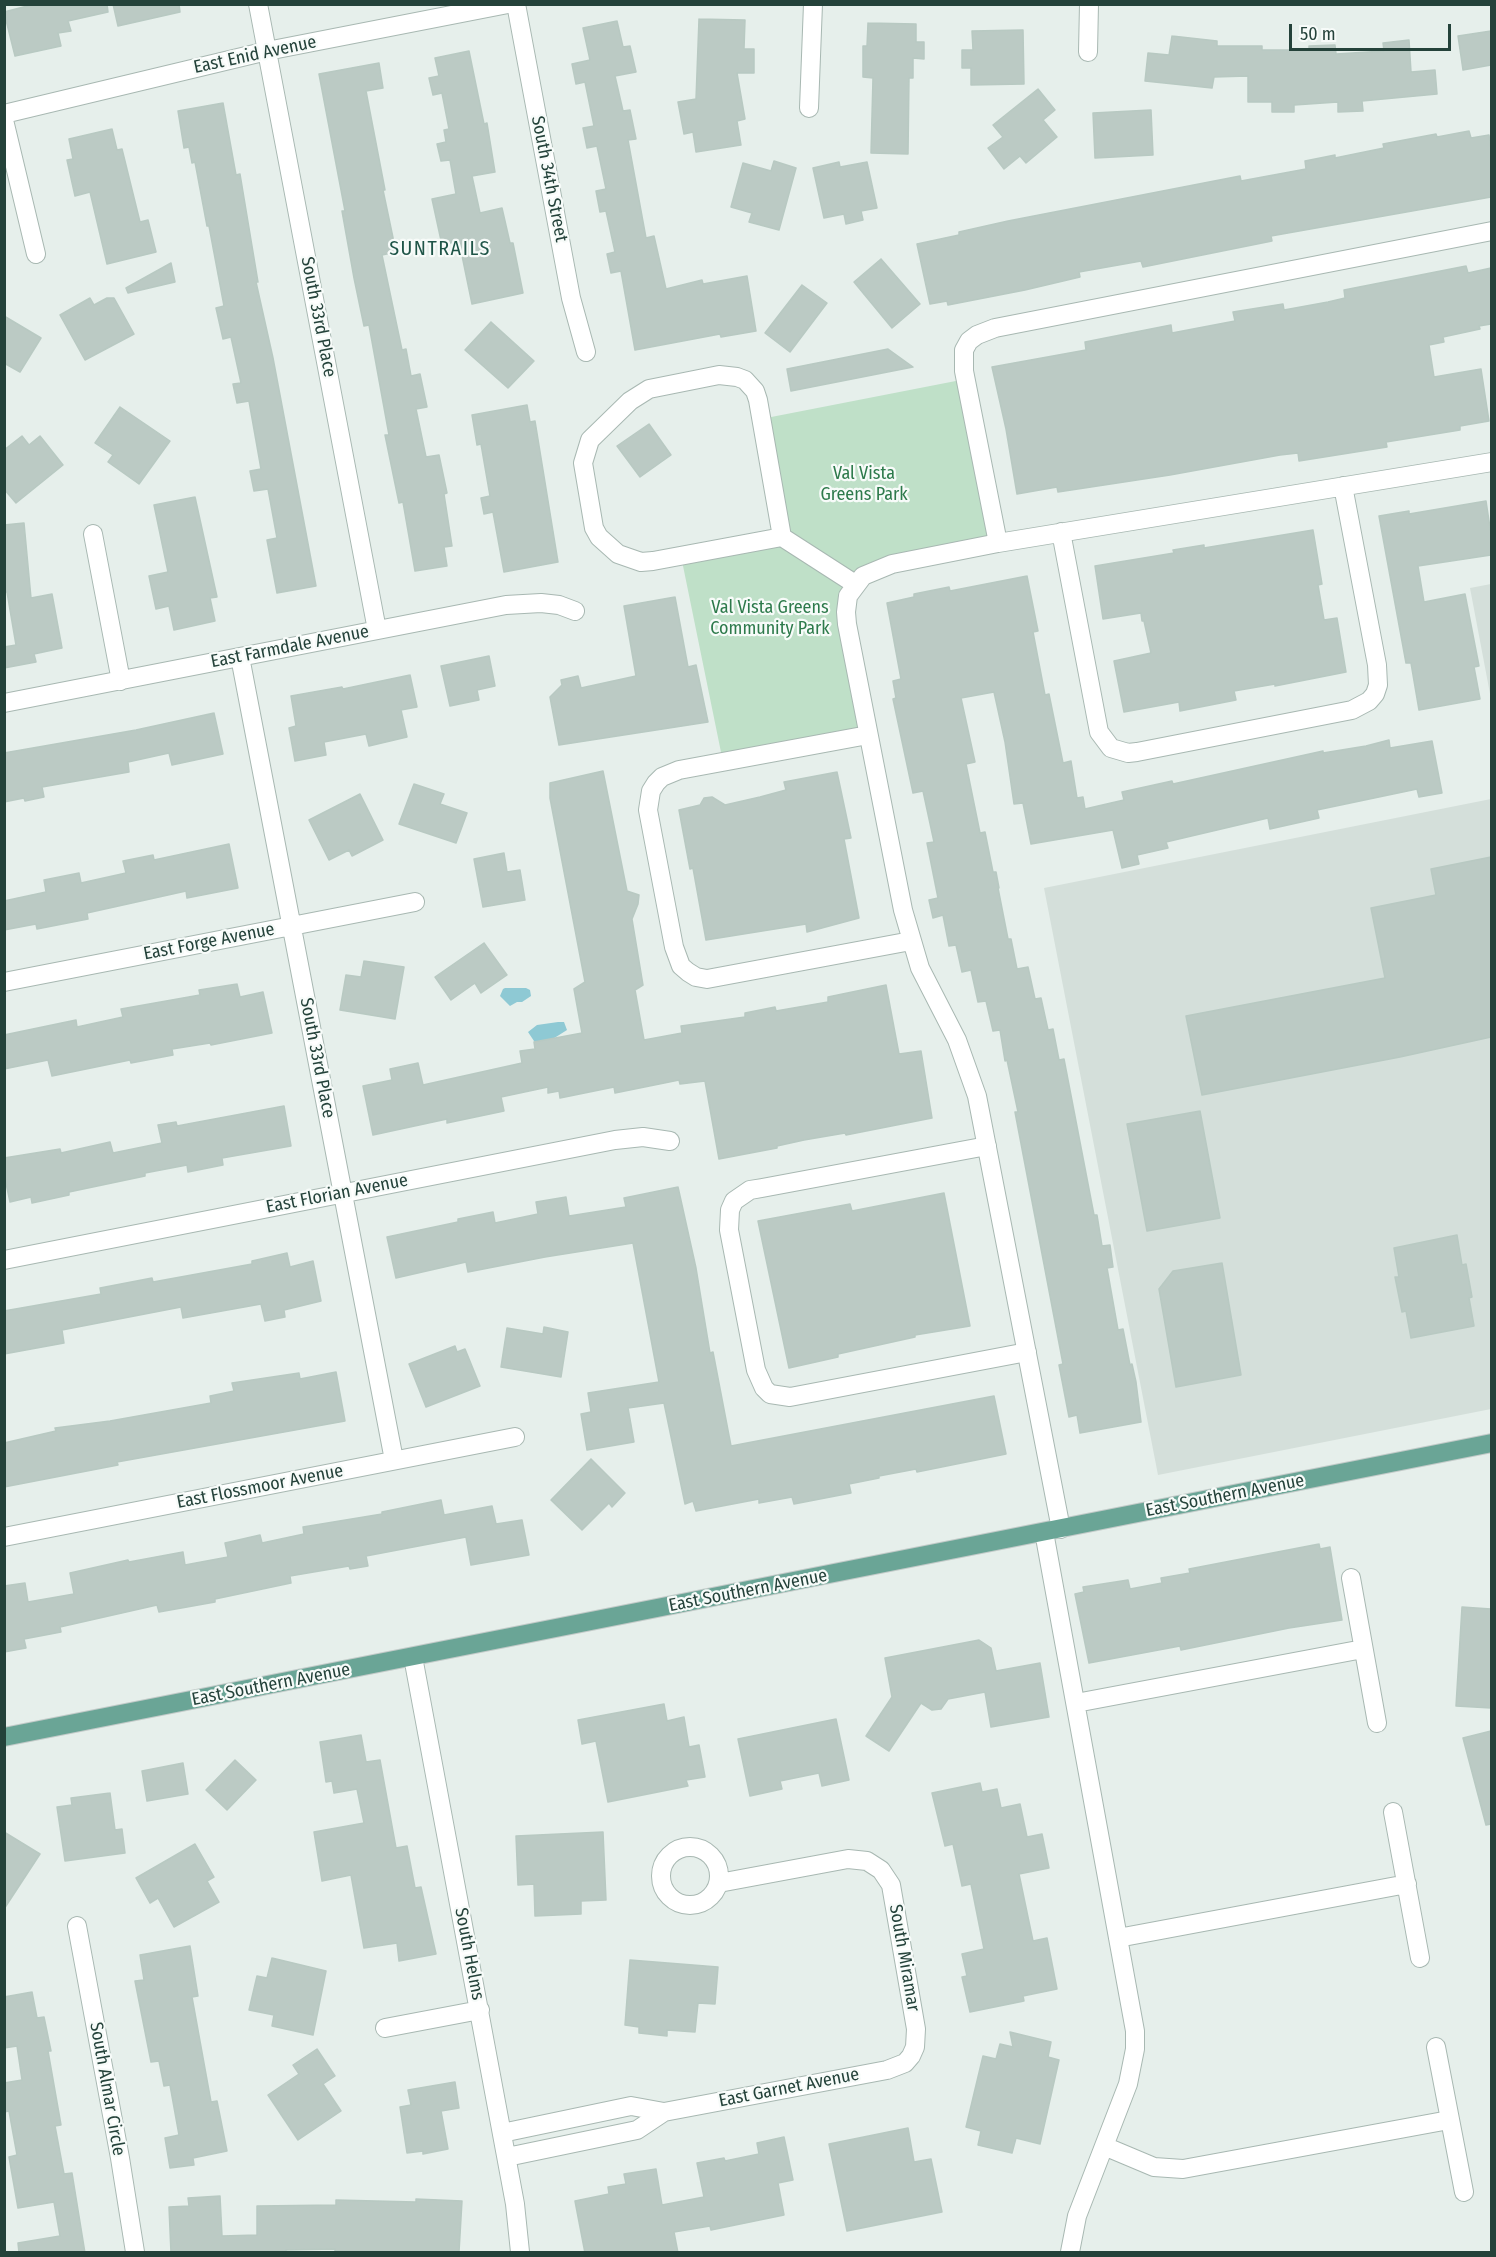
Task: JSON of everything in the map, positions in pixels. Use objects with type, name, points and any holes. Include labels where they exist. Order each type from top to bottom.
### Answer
[{"type":"main road","name":"East Southern Avenue","points":[[4,1737],[1491,1443]]},
{"type":"street","name":"South 33rd Place","points":[[258,4],[378,630]]},
{"type":"street","name":"East Enid Avenue","points":[[4,114],[267,51],[508,4]]},
{"type":"street","name":"South 34th Street","points":[[516,4],[572,298],[586,352]]},
{"type":"street","points":[[808,108],[813,4]]},
{"type":"street","points":[[1088,52],[1089,4]]},
{"type":"street","points":[[4,120],[36,254]]},
{"type":"street","points":[[998,543],[964,371],[964,350],[969,341],[977,335],[995,328],[1491,231]]},
{"type":"street","points":[[782,537],[758,400],[745,380],[737,376],[719,375],[649,389],[630,401],[590,440],[583,463],[594,528],[599,537],[618,554],[641,561],[653,561],[782,537],[855,584]]},
{"type":"street","points":[[1070,2253],[1077,2216],[1128,2084],[1136,2049],[1133,2014],[1076,1703],[1027,1352],[987,1146],[971,1075],[957,1040],[920,968],[903,910],[847,624],[848,596],[863,576],[892,564],[1061,532],[1491,462]]},
{"type":"street","points":[[1061,532],[1099,732],[1110,748],[1137,752],[1352,710],[1369,701],[1375,694],[1378,685],[1377,665],[1343,486]]},
{"type":"street","points":[[93,534],[121,681]]},
{"type":"street","name":"East Farmdale Avenue","points":[[4,703],[523,602],[560,605],[575,611]]},
{"type":"street","name":"South 33rd Place","points":[[240,657],[394,1460]]},
{"type":"street","points":[[868,735],[680,770],[662,777],[656,783],[651,791],[648,810],[674,947],[681,966],[696,977],[706,979],[911,941]]},
{"type":"street","name":"East Forge Avenue","points":[[4,982],[415,902]]},
{"type":"street","name":"East Florian Avenue","points":[[4,1260],[615,1140],[643,1137],[670,1141]]},
{"type":"street","points":[[987,1146],[750,1190],[734,1201],[730,1210],[729,1230],[756,1370],[764,1388],[770,1394],[790,1397],[1027,1352]]},
{"type":"street","name":"East Flossmoor Avenue","points":[[4,1538],[516,1437]]},
{"type":"street","points":[[1351,1578],[1377,1723]]},
{"type":"street","points":[[1076,1703],[1363,1649]]},
{"type":"street","name":"South Helms","points":[[413,1657],[507,2157],[520,2253]]},
{"type":"street","points":[[1393,1812],[1420,1958]]},
{"type":"street","name":"South Miramar","points":[[719,1883],[848,1859],[875,1864],[891,1885],[916,2029],[915,2047],[911,2056]]},
{"type":"street","points":[[1118,1938],[1407,1884]]},
{"type":"street","name":"South Almar Circle","points":[[77,1926],[120,2158],[135,2253]]},
{"type":"street","points":[[385,2028],[480,2010]]},
{"type":"street","points":[[1436,2047],[1464,2192]]},
{"type":"street","name":"East Garnet Avenue","points":[[502,2133],[631,2106],[664,2112],[886,2070],[904,2063],[911,2056]]},
{"type":"street","name":"East Garnet Avenue","points":[[507,2157],[637,2130],[664,2112]]},
{"type":"street","points":[[1104,2146],[1154,2167],[1182,2169],[1449,2120]]},
{"type":"shaded area","points":[[1492,584],[1491,699],[1470,588]]},
{"type":"shaded area","points":[[1491,799],[1491,1409],[1158,1475],[1044,888]]},
{"type":"green space","points":[[966,379],[998,543],[892,564],[848,596],[868,735],[723,762],[681,556],[782,537],[761,419]]},
{"type":"water","points":[[505,988],[526,988],[530,990],[531,996],[510,1006],[500,996]]},
{"type":"water","points":[[564,1022],[567,1030],[548,1042],[536,1044],[528,1032],[537,1025]]},
{"type":"building","points":[[35,4],[107,4],[108,12],[68,21],[71,31],[58,33],[61,46],[15,56],[4,12]]},
{"type":"building","points":[[113,4],[179,4],[180,12],[118,26]]},
{"type":"building","points":[[699,19],[745,20],[744,49],[754,49],[754,73],[737,73],[745,119],[737,121],[741,145],[696,152],[693,132],[684,134],[678,102],[696,99]]},
{"type":"building","points":[[617,21],[623,47],[630,46],[636,72],[615,76],[623,111],[630,110],[636,139],[628,140],[646,238],[654,236],[666,289],[702,280],[703,284],[747,276],[756,331],[721,337],[720,334],[635,350],[621,271],[611,273],[607,254],[615,252],[606,211],[600,212],[596,191],[606,189],[597,146],[587,148],[583,128],[594,126],[585,82],[576,84],[572,64],[590,60],[583,28]]},
{"type":"building","points":[[868,23],[916,24],[916,42],[924,42],[924,59],[913,58],[913,78],[909,78],[908,154],[871,153],[873,78],[863,77],[863,46],[867,46]]},
{"type":"building","points":[[1023,30],[1024,84],[971,85],[971,68],[962,68],[962,50],[973,50],[972,31]]},
{"type":"building","points":[[1491,31],[1491,65],[1463,70],[1458,36]]},
{"type":"building","points":[[1172,36],[1217,41],[1217,46],[1262,46],[1262,50],[1309,50],[1309,46],[1335,45],[1336,54],[1384,51],[1383,43],[1409,40],[1411,72],[1435,70],[1437,94],[1362,101],[1363,111],[1338,112],[1338,102],[1294,105],[1294,112],[1272,112],[1272,102],[1248,102],[1248,76],[1214,77],[1212,88],[1145,81],[1148,53],[1169,55]]},
{"type":"building","points":[[469,51],[484,124],[487,123],[495,172],[472,176],[480,213],[502,208],[510,243],[513,243],[523,293],[472,304],[459,241],[442,245],[432,199],[456,194],[450,160],[441,161],[437,144],[446,142],[444,130],[449,129],[442,93],[433,95],[429,78],[439,76],[435,58]]},
{"type":"building","points":[[379,63],[383,88],[366,91],[396,252],[382,255],[402,350],[406,349],[411,376],[420,374],[427,407],[416,409],[426,457],[439,455],[447,493],[444,494],[452,546],[444,547],[447,566],[415,571],[403,502],[399,503],[385,435],[389,435],[369,325],[364,326],[354,278],[342,211],[345,211],[319,74]]},
{"type":"building","points":[[1038,89],[1055,110],[1043,120],[1057,137],[1026,163],[1020,156],[1004,169],[988,148],[1003,137],[993,125]]},
{"type":"building","points":[[223,103],[236,175],[240,174],[258,282],[256,282],[273,358],[316,586],[277,593],[267,540],[277,538],[268,489],[254,491],[250,471],[261,469],[249,401],[237,403],[233,384],[241,383],[231,337],[223,339],[216,308],[224,306],[209,226],[207,226],[195,162],[192,163],[189,147],[184,148],[178,111]]},
{"type":"building","points":[[1151,110],[1153,155],[1095,158],[1093,113]]},
{"type":"building","points":[[112,129],[117,150],[122,149],[140,222],[148,220],[156,252],[107,264],[90,192],[75,196],[67,160],[73,159],[69,139]]},
{"type":"building","points":[[1469,131],[1471,138],[1489,135],[1491,197],[1271,236],[1272,241],[1143,267],[1141,261],[1079,272],[1080,277],[948,305],[947,301],[930,304],[917,244],[1008,221],[1240,176],[1241,181],[1306,169],[1305,161],[1335,155],[1335,158],[1384,148],[1383,144],[1436,134],[1437,137]]},
{"type":"building","points":[[774,161],[796,168],[779,230],[749,222],[752,213],[731,207],[743,163],[771,171]]},
{"type":"building","points":[[839,162],[840,167],[867,162],[877,208],[861,211],[863,220],[846,224],[844,214],[824,218],[813,168]]},
{"type":"building","points":[[881,259],[920,304],[892,328],[854,282]]},
{"type":"building","points":[[171,263],[175,282],[128,293],[126,288]]},
{"type":"building","points":[[1466,266],[1468,273],[1491,268],[1491,324],[1479,326],[1480,329],[1443,337],[1444,342],[1429,345],[1434,377],[1481,369],[1489,421],[1460,426],[1460,430],[1386,442],[1387,447],[1299,461],[1298,453],[1280,455],[1058,492],[1057,487],[1017,494],[992,367],[1086,350],[1085,342],[1171,325],[1172,333],[1235,321],[1233,312],[1283,304],[1284,310],[1328,302],[1345,298],[1344,290]]},
{"type":"building","points":[[802,285],[827,303],[790,352],[765,333]]},
{"type":"building","points":[[90,298],[94,305],[107,298],[114,298],[134,334],[85,360],[60,315]]},
{"type":"building","points":[[4,316],[41,338],[20,372],[4,363]]},
{"type":"building","points":[[491,322],[534,361],[508,388],[465,350]]},
{"type":"building","points":[[888,349],[913,367],[791,391],[787,369]]},
{"type":"building","points":[[527,405],[530,422],[535,421],[558,562],[504,572],[493,512],[484,514],[481,498],[490,496],[481,444],[477,445],[472,415]]},
{"type":"building","points":[[120,407],[170,441],[139,484],[108,462],[113,455],[95,443]]},
{"type":"building","points":[[649,424],[671,455],[640,477],[617,446]]},
{"type":"building","points":[[22,436],[29,445],[40,436],[63,465],[16,503],[4,489],[4,450]]},
{"type":"building","points":[[195,497],[217,597],[210,598],[215,621],[174,630],[169,606],[156,609],[149,576],[168,572],[154,505]]},
{"type":"building","points":[[1486,501],[1491,534],[1491,555],[1418,566],[1424,602],[1465,594],[1479,666],[1474,667],[1480,699],[1419,710],[1411,663],[1406,663],[1379,516],[1409,511],[1409,514]]},
{"type":"building","points":[[24,523],[31,598],[52,594],[62,648],[34,654],[36,662],[4,668],[4,647],[16,645],[7,592],[4,592],[4,525]]},
{"type":"building","points":[[1313,530],[1322,584],[1318,585],[1324,620],[1337,618],[1346,672],[1275,686],[1275,684],[1234,691],[1236,700],[1180,711],[1179,702],[1124,712],[1114,661],[1151,653],[1141,613],[1103,619],[1095,566],[1174,553],[1173,550],[1204,545],[1204,548]]},
{"type":"building","points":[[1027,576],[1038,631],[1033,632],[1045,695],[1049,694],[1063,763],[1071,761],[1077,798],[1083,797],[1085,809],[1124,800],[1122,792],[1172,781],[1173,784],[1323,751],[1323,753],[1366,746],[1389,740],[1390,748],[1432,741],[1442,793],[1419,797],[1417,789],[1317,810],[1319,818],[1270,829],[1268,818],[1166,842],[1168,848],[1137,855],[1139,864],[1122,868],[1113,830],[1031,844],[1023,803],[1014,804],[1005,742],[994,692],[961,698],[975,762],[966,764],[980,833],[985,832],[993,872],[996,872],[1008,939],[1011,939],[1017,969],[1028,967],[1035,999],[1041,998],[1048,1030],[1053,1029],[1059,1060],[1064,1059],[1094,1215],[1097,1215],[1102,1246],[1110,1245],[1113,1267],[1107,1268],[1118,1330],[1123,1329],[1136,1382],[1141,1422],[1080,1433],[1077,1415],[1069,1417],[1059,1365],[1063,1364],[1015,1112],[1018,1112],[1000,1030],[993,1031],[986,1001],[978,1002],[971,970],[962,972],[956,945],[949,946],[943,915],[933,918],[929,900],[938,898],[927,843],[934,842],[923,791],[913,793],[893,699],[896,698],[893,681],[901,679],[887,603],[914,597],[914,594],[949,587],[950,591]]},
{"type":"building","points":[[675,597],[688,667],[696,665],[708,722],[559,745],[550,697],[562,685],[561,680],[578,676],[581,688],[636,676],[624,606]]},
{"type":"building","points":[[489,656],[495,686],[477,690],[479,700],[450,706],[441,666]]},
{"type":"building","points":[[410,675],[417,707],[401,710],[407,737],[369,746],[366,734],[324,742],[326,755],[295,761],[289,728],[296,726],[291,696],[342,687],[343,689]]},
{"type":"building","points":[[214,713],[223,754],[172,765],[169,753],[128,762],[129,772],[42,787],[44,797],[4,802],[4,753],[136,730]]},
{"type":"building","points":[[603,771],[627,891],[639,895],[632,919],[643,985],[635,990],[644,1040],[682,1033],[681,1026],[745,1017],[745,1013],[775,1007],[776,1011],[828,1002],[828,997],[886,985],[899,1054],[921,1051],[932,1118],[846,1135],[845,1133],[804,1140],[777,1146],[777,1148],[719,1159],[705,1081],[680,1084],[679,1080],[615,1093],[614,1087],[560,1098],[559,1091],[548,1093],[548,1087],[501,1097],[504,1111],[447,1123],[447,1119],[373,1135],[363,1086],[392,1080],[390,1069],[418,1063],[423,1085],[522,1063],[520,1051],[535,1049],[534,1042],[582,1033],[574,989],[585,982],[550,798],[550,783]]},
{"type":"building","points":[[837,772],[851,838],[844,839],[859,918],[807,932],[806,924],[706,940],[693,868],[690,869],[679,810],[700,805],[704,798],[712,797],[725,805],[760,797],[786,790],[784,782]]},
{"type":"building","points":[[414,784],[444,794],[440,804],[467,813],[456,843],[399,824]]},
{"type":"building","points":[[360,794],[383,840],[352,856],[349,850],[329,860],[309,820]]},
{"type":"building","points":[[229,844],[238,888],[187,898],[186,891],[87,913],[88,919],[37,929],[36,924],[4,930],[4,901],[46,892],[44,880],[79,873],[81,883],[126,873],[123,861],[153,855],[154,860]]},
{"type":"building","points":[[504,853],[507,872],[520,870],[525,900],[483,907],[474,859]]},
{"type":"building","points":[[1491,857],[1491,1037],[1202,1095],[1186,1016],[1385,978],[1371,908],[1436,895],[1431,869]]},
{"type":"building","points":[[484,943],[507,975],[481,993],[475,983],[451,1000],[435,977]]},
{"type":"building","points":[[364,961],[404,967],[395,1019],[340,1010],[346,975],[361,977]]},
{"type":"building","points":[[237,984],[240,997],[263,992],[272,1033],[211,1045],[210,1043],[172,1049],[173,1055],[131,1063],[130,1060],[52,1076],[48,1060],[4,1069],[4,1035],[76,1020],[77,1027],[123,1017],[121,1009],[200,995],[199,990]]},
{"type":"building","points":[[284,1106],[291,1146],[222,1158],[223,1165],[188,1172],[187,1165],[145,1173],[145,1176],[69,1192],[69,1195],[32,1203],[31,1197],[10,1202],[4,1174],[4,1158],[60,1149],[61,1153],[110,1142],[113,1153],[162,1143],[158,1125],[176,1122],[177,1126]]},
{"type":"building","points":[[1200,1111],[1220,1218],[1147,1231],[1127,1124]]},
{"type":"building","points":[[678,1187],[696,1268],[710,1353],[713,1352],[731,1446],[994,1396],[1006,1454],[917,1472],[916,1469],[879,1476],[879,1478],[849,1484],[851,1493],[794,1504],[792,1497],[759,1503],[759,1499],[696,1511],[693,1501],[685,1504],[664,1403],[628,1408],[634,1442],[587,1450],[581,1414],[591,1412],[588,1393],[659,1382],[633,1243],[468,1272],[466,1262],[396,1278],[387,1237],[493,1212],[495,1223],[538,1214],[536,1202],[566,1197],[569,1216],[626,1207],[624,1198]]},
{"type":"building","points":[[944,1193],[970,1326],[915,1335],[915,1337],[838,1354],[838,1357],[789,1368],[758,1221],[850,1204],[852,1211]]},
{"type":"building","points":[[1457,1235],[1462,1265],[1466,1264],[1474,1326],[1411,1338],[1406,1311],[1402,1312],[1395,1277],[1399,1277],[1394,1248]]},
{"type":"building","points":[[287,1253],[290,1267],[313,1261],[321,1301],[284,1310],[285,1317],[265,1321],[261,1304],[183,1318],[181,1307],[62,1330],[64,1343],[4,1354],[4,1311],[101,1294],[100,1288],[152,1278],[153,1282],[252,1264],[252,1261]]},
{"type":"building","points":[[1222,1263],[1241,1375],[1176,1387],[1159,1289],[1173,1271]]},
{"type":"building","points":[[544,1327],[568,1332],[561,1377],[501,1367],[507,1328],[543,1334]]},
{"type":"building","points":[[455,1346],[457,1352],[465,1349],[480,1386],[426,1407],[409,1364]]},
{"type":"building","points":[[336,1372],[345,1421],[117,1462],[118,1465],[4,1487],[4,1443],[56,1431],[55,1428],[211,1403],[210,1396],[234,1391],[232,1383],[299,1373],[300,1379]]},
{"type":"building","points":[[591,1459],[625,1493],[612,1507],[609,1503],[582,1530],[551,1500]]},
{"type":"building","points":[[441,1500],[444,1515],[492,1506],[496,1524],[522,1520],[529,1555],[471,1565],[466,1537],[366,1556],[368,1566],[350,1569],[349,1566],[290,1576],[291,1583],[215,1599],[215,1602],[159,1612],[157,1605],[60,1627],[61,1632],[24,1639],[26,1648],[4,1652],[4,1586],[25,1583],[28,1602],[74,1594],[70,1573],[128,1560],[129,1562],[183,1552],[185,1565],[228,1557],[225,1543],[260,1535],[262,1543],[304,1534],[303,1527],[382,1514],[382,1512]]},
{"type":"building","points":[[1319,1544],[1320,1549],[1330,1547],[1342,1620],[1289,1628],[1181,1650],[1180,1646],[1089,1663],[1075,1594],[1084,1592],[1083,1587],[1128,1580],[1130,1589],[1162,1583],[1161,1578],[1190,1573],[1189,1569]]},
{"type":"building","points":[[1462,1607],[1491,1609],[1491,1708],[1456,1706]]},
{"type":"building","points":[[979,1640],[991,1648],[996,1671],[1040,1663],[1049,1717],[991,1727],[985,1692],[948,1699],[941,1709],[932,1710],[921,1703],[889,1751],[866,1736],[892,1697],[885,1658]]},
{"type":"building","points":[[664,1704],[667,1721],[684,1717],[689,1747],[699,1745],[705,1777],[686,1780],[688,1786],[608,1802],[596,1741],[582,1744],[578,1720]]},
{"type":"building","points":[[836,1719],[849,1780],[822,1786],[819,1773],[780,1781],[782,1789],[750,1796],[738,1739]]},
{"type":"building","points":[[1491,1731],[1491,1824],[1486,1825],[1463,1738]]},
{"type":"building","points":[[361,1735],[366,1762],[380,1760],[396,1848],[407,1846],[415,1888],[421,1887],[436,1954],[399,1961],[397,1943],[364,1948],[351,1875],[322,1881],[314,1832],[364,1823],[357,1789],[334,1793],[332,1781],[326,1782],[320,1742]]},
{"type":"building","points":[[235,1760],[256,1780],[227,1810],[206,1790]]},
{"type":"building","points":[[183,1763],[188,1794],[147,1801],[142,1771]]},
{"type":"building","points":[[980,1783],[982,1792],[997,1789],[1001,1808],[1020,1804],[1027,1837],[1042,1834],[1049,1868],[1019,1874],[1033,1941],[1047,1938],[1057,1989],[1023,1996],[1024,2001],[970,2012],[962,1977],[967,1976],[962,1954],[984,1949],[971,1884],[962,1886],[953,1844],[945,1846],[932,1793]]},
{"type":"building","points":[[110,1793],[115,1830],[122,1829],[125,1853],[65,1861],[57,1807],[72,1805],[71,1798]]},
{"type":"building","points":[[4,1832],[40,1854],[4,1909]]},
{"type":"building","points":[[603,1832],[606,1900],[581,1901],[581,1914],[535,1916],[534,1884],[518,1885],[516,1836]]},
{"type":"building","points":[[195,1844],[214,1877],[207,1881],[219,1902],[174,1927],[158,1898],[150,1903],[136,1878]]},
{"type":"building","points":[[190,1946],[198,1996],[192,1997],[211,2102],[217,2101],[227,2151],[193,2158],[194,2165],[170,2168],[165,2138],[179,2135],[170,2085],[164,2086],[159,2061],[151,2062],[135,1981],[144,1980],[140,1955]]},
{"type":"building","points":[[272,1958],[326,1971],[313,2035],[272,2026],[274,2015],[249,2010],[257,1976],[267,1978]]},
{"type":"building","points":[[630,1960],[718,1967],[715,2004],[698,2003],[695,2032],[667,2030],[667,2036],[639,2033],[639,2027],[625,2025]]},
{"type":"building","points":[[32,1992],[37,2018],[44,2017],[51,2051],[48,2051],[61,2125],[55,2126],[64,2174],[72,2173],[85,2253],[19,2253],[18,2243],[60,2236],[54,2202],[18,2208],[9,2157],[17,2155],[9,2111],[4,2112],[4,2083],[22,2080],[17,2046],[4,2048],[4,1997]]},
{"type":"building","points":[[1010,2032],[1051,2042],[1048,2057],[1059,2060],[1040,2144],[1016,2138],[1012,2153],[978,2145],[981,2131],[966,2127],[983,2056],[996,2059],[1000,2044],[1013,2047]]},
{"type":"building","points":[[317,2049],[335,2076],[323,2084],[341,2111],[298,2140],[268,2095],[299,2074],[293,2065]]},
{"type":"building","points":[[455,2082],[459,2108],[441,2111],[448,2149],[423,2154],[423,2151],[407,2153],[400,2107],[411,2105],[408,2090]]},
{"type":"building","points":[[908,2128],[914,2162],[931,2159],[942,2212],[847,2231],[829,2144]]},
{"type":"building","points":[[784,2137],[793,2180],[778,2183],[784,2215],[711,2230],[710,2226],[674,2232],[678,2253],[585,2253],[575,2201],[609,2194],[608,2187],[626,2184],[624,2174],[656,2169],[662,2205],[704,2197],[697,2163],[724,2158],[725,2161],[759,2154],[757,2143]]},
{"type":"building","points":[[220,2196],[222,2236],[257,2235],[257,2206],[336,2205],[336,2200],[462,2201],[459,2252],[335,2253],[335,2249],[286,2250],[286,2253],[171,2253],[169,2207],[189,2206],[188,2198]]},
{"type":"district","name":"SUNTRAILS","points":[[440,249]]},
{"type":"park label","name":"Val Vista Greens Park","points":[[864,484]]},
{"type":"park label","name":"Val Vista Greens Community Park","points":[[770,618]]}]
